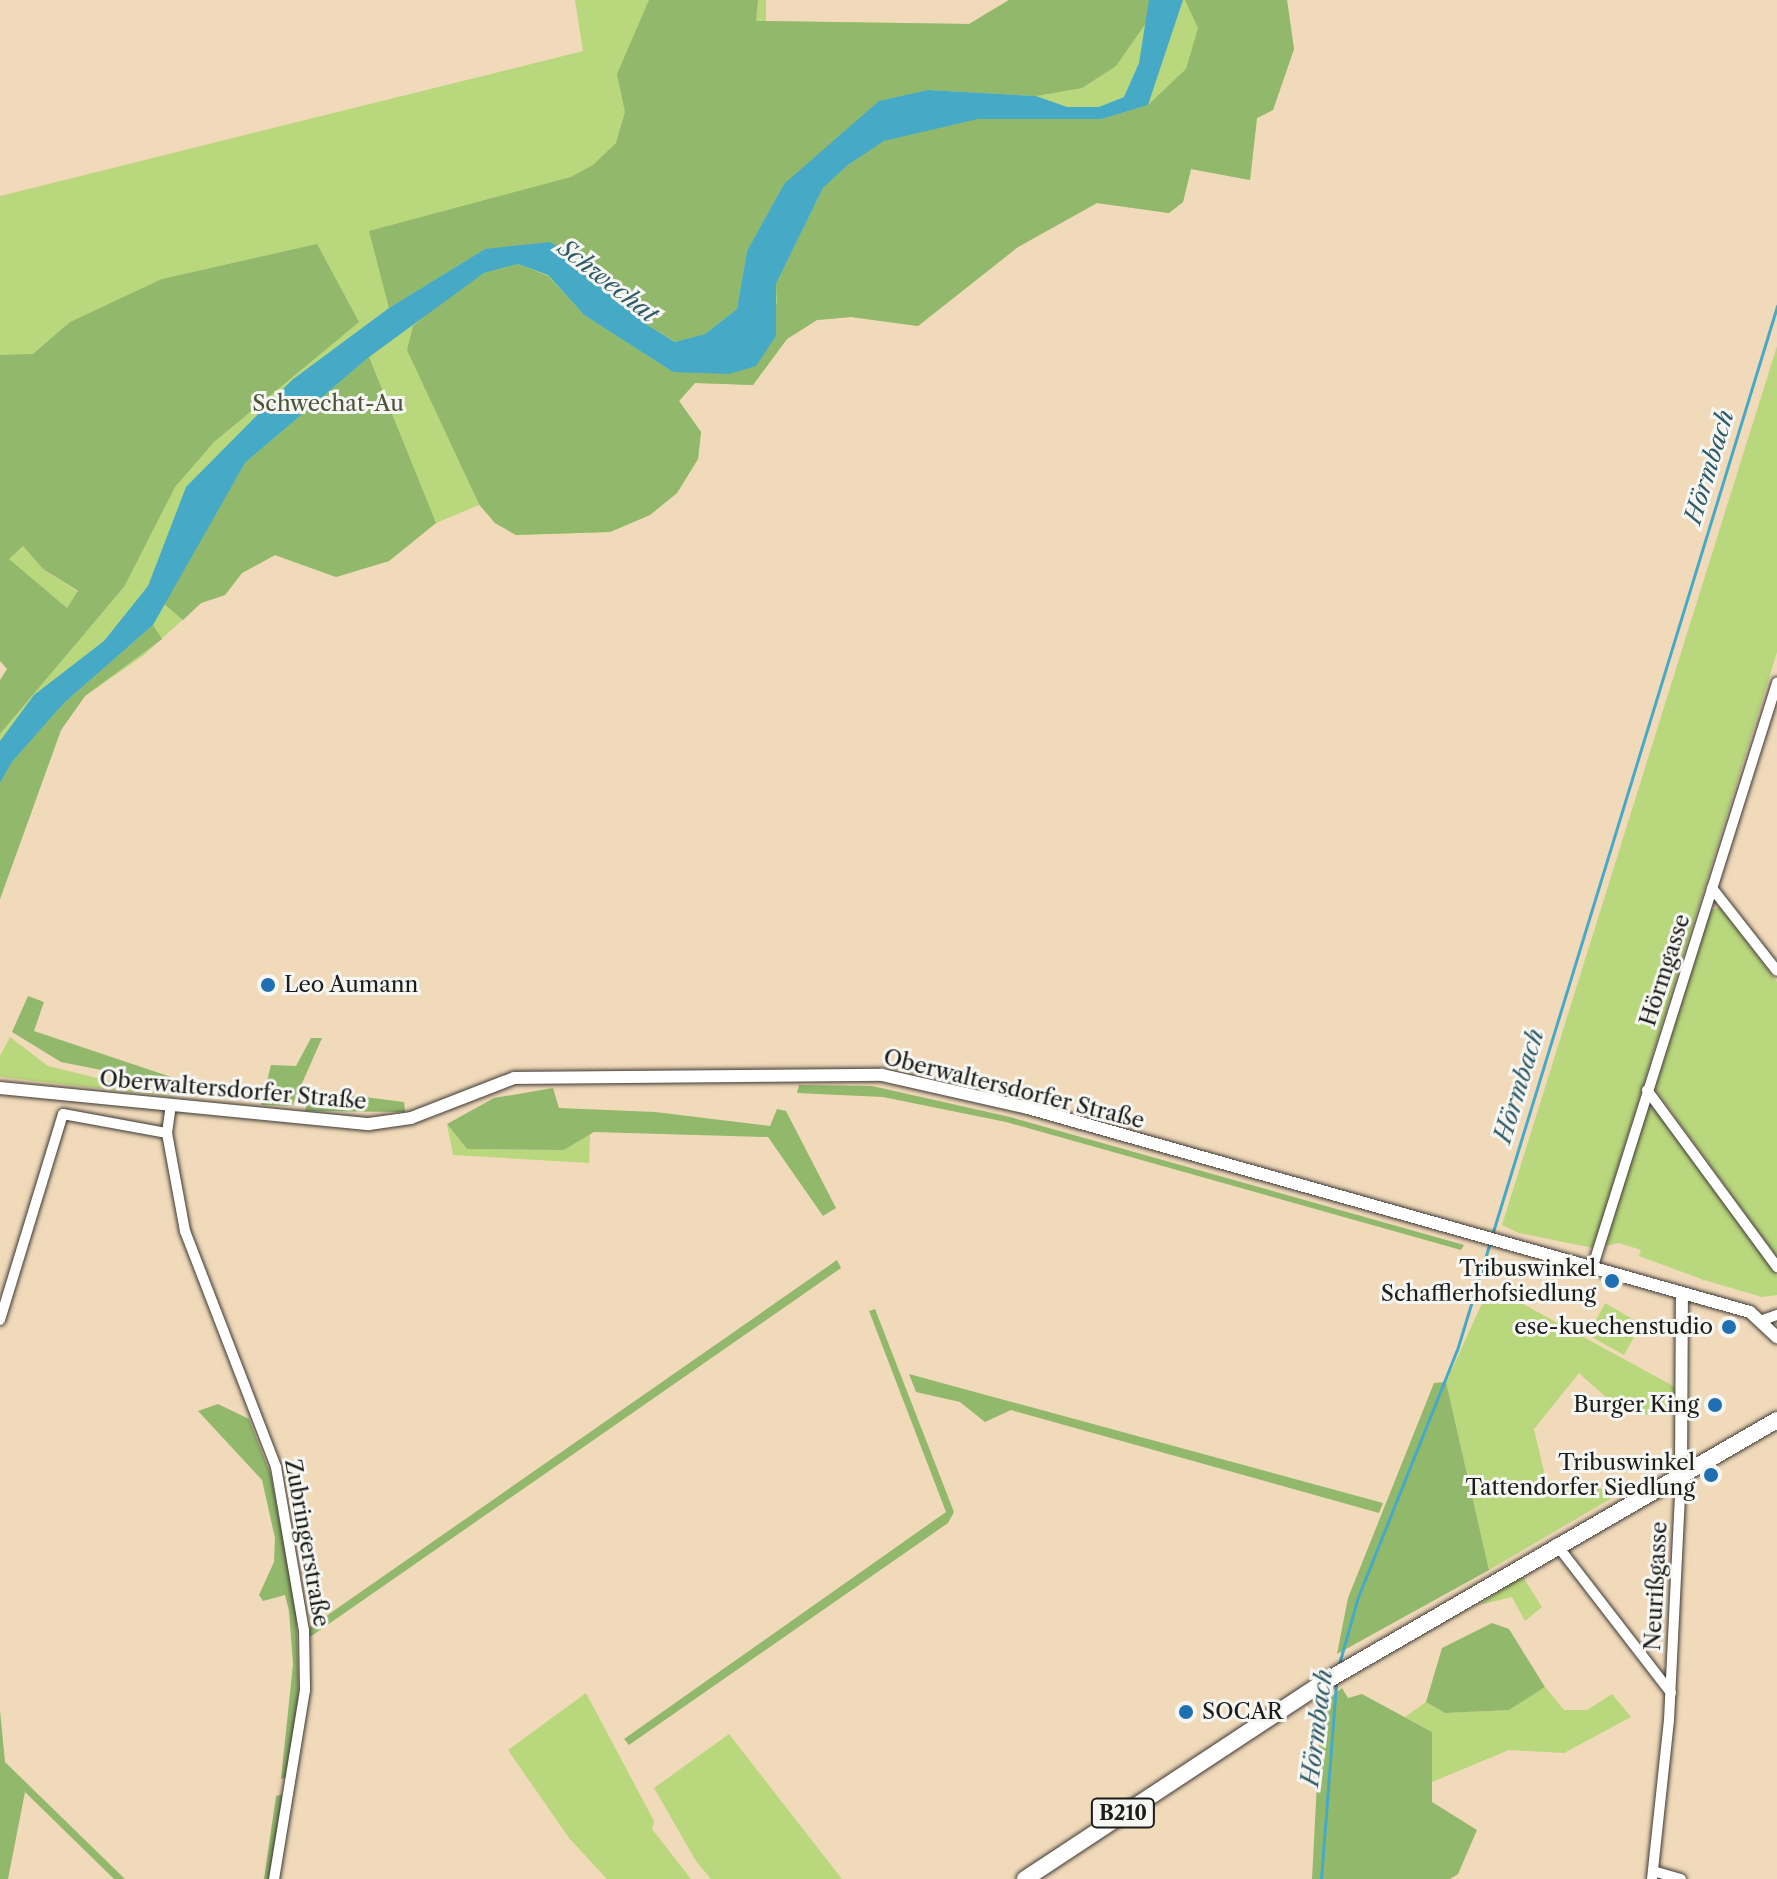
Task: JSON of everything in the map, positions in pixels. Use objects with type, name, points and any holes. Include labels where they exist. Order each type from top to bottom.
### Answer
[{"type":"main road","name":"B210","points":[[1025,1879],[1319,1685],[1556,1544],[1777,1420]]},
{"type":"street","name":"Hörmgasse","points":[[1592,1269],[1777,685]]},
{"type":"street","points":[[1712,888],[1777,971]]},
{"type":"street","name":"Oberwaltersdorfer Straße","points":[[1,1088],[369,1124],[411,1118],[514,1078],[882,1075],[1028,1108],[1682,1294],[1763,1320]]},
{"type":"street","points":[[1647,1090],[1777,1267]]},
{"type":"street","name":"Zubringerstraße","points":[[171,1105],[167,1133],[185,1231],[276,1467],[304,1630],[305,1690],[274,1879]]},
{"type":"street","points":[[0,1320],[63,1114],[167,1133]]},
{"type":"street","name":"Neurißgasse","points":[[1652,1875],[1671,1693],[1681,1472],[1682,1294]]},
{"type":"street","points":[[1777,1315],[1763,1320],[1777,1337]]},
{"type":"street","points":[[1556,1544],[1671,1693]]},
{"type":"street","points":[[1652,1875],[1681,1879]]},
{"type":"green space","name":"Schwechat-Au","points":[[575,0],[766,0],[766,21],[969,24],[1009,0],[1287,0],[1294,49],[1273,110],[1257,118],[1250,180],[1191,169],[1183,202],[1169,213],[1097,203],[1018,247],[918,326],[851,317],[817,320],[787,339],[753,385],[695,383],[679,401],[701,432],[698,459],[677,493],[650,515],[610,532],[516,535],[495,523],[479,505],[436,523],[389,561],[336,577],[275,555],[242,573],[225,595],[201,603],[144,655],[85,696],[61,730],[0,899],[0,734],[124,587],[25,517],[0,539],[0,196],[583,51]]},
{"type":"green space","points":[[649,0],[758,0],[756,21],[969,24],[1009,0],[1149,0],[1148,20],[1116,66],[1082,88],[1036,96],[928,90],[784,184],[747,251],[737,309],[705,334],[676,342],[644,323],[580,259],[485,249],[389,308],[369,231],[571,177],[593,165],[616,143],[625,112],[617,74]]},
{"type":"green space","points":[[1185,0],[1287,0],[1294,49],[1273,110],[1257,118],[1250,180],[1191,169],[1183,202],[1169,213],[1097,203],[1018,247],[918,326],[851,317],[817,320],[787,339],[753,385],[695,383],[679,401],[701,432],[698,459],[677,493],[650,515],[610,532],[516,535],[495,523],[479,504],[407,350],[413,326],[435,307],[484,273],[518,264],[548,276],[584,315],[673,372],[777,303],[776,284],[823,188],[848,165],[883,141],[979,118],[1102,119],[1148,105],[1186,69],[1198,28]]},
{"type":"green space","points":[[317,244],[359,322],[214,442],[175,487],[124,587],[0,734],[0,680],[7,669],[0,661],[0,355],[33,354],[70,322],[162,279]],"holes":[[[23,546],[43,569],[78,591],[67,608],[9,559]]]},
{"type":"green space","points":[[1777,346],[1777,652],[1593,1248],[1519,1233],[1502,1225]]},
{"type":"green space","points":[[369,357],[436,523],[389,561],[336,577],[275,555],[242,573],[225,595],[201,603],[183,620],[164,604],[245,463]]},
{"type":"green space","points":[[23,546],[43,569],[78,592],[67,608],[8,559]]},
{"type":"green space","points":[[153,625],[162,639],[85,696],[61,730],[0,899],[0,783],[12,762],[64,703]]},
{"type":"green space","points":[[1720,907],[1777,982],[1777,1257],[1655,1089],[1711,910]]},
{"type":"green space","points":[[28,996],[44,1002],[34,1031],[180,1080],[177,1085],[61,1062],[12,1032]]},
{"type":"green space","points":[[10,1037],[48,1066],[175,1097],[0,1077],[0,1056]]},
{"type":"green space","points":[[311,1038],[322,1038],[292,1106],[261,1105],[271,1065],[296,1066]]},
{"type":"green space","points":[[799,1085],[872,1086],[1010,1117],[1464,1245],[1461,1250],[1006,1122],[883,1097],[797,1093]]},
{"type":"green space","points":[[553,1088],[559,1108],[655,1112],[770,1126],[777,1109],[786,1111],[836,1208],[823,1216],[768,1137],[594,1132],[564,1150],[467,1149],[447,1124],[494,1098]]},
{"type":"green space","points":[[310,1090],[404,1102],[405,1112],[305,1111]]},
{"type":"green space","points":[[1648,1108],[1656,1109],[1777,1276],[1777,1295],[1762,1297],[1704,1280],[1639,1256],[1641,1250],[1619,1243],[1605,1246]]},
{"type":"green space","points":[[447,1124],[467,1149],[564,1150],[590,1134],[589,1163],[453,1155]]},
{"type":"green space","points":[[837,1260],[841,1268],[310,1637],[309,1628]]},
{"type":"green space","points":[[1490,1286],[1675,1387],[1675,1415],[1646,1415],[1617,1407],[1579,1373],[1534,1429],[1546,1480],[1622,1492],[1489,1570],[1446,1382]]},
{"type":"green space","points":[[1605,1303],[1641,1324],[1624,1355],[1588,1335]]},
{"type":"green space","points":[[875,1309],[954,1512],[948,1523],[629,1745],[624,1739],[946,1512],[869,1311]]},
{"type":"green space","points":[[909,1374],[1383,1503],[1379,1513],[1011,1410],[985,1422],[960,1402],[916,1392]]},
{"type":"green space","points":[[1446,1382],[1489,1570],[1337,1654],[1348,1598],[1434,1383]]},
{"type":"green space","points":[[218,1404],[249,1419],[271,1475],[296,1607],[299,1706],[287,1777],[281,1779],[293,1664],[289,1611],[285,1595],[263,1601],[259,1595],[274,1562],[275,1538],[262,1480],[198,1411]]},
{"type":"green space","points":[[1522,1575],[1542,1607],[1525,1621],[1512,1597],[1479,1605]]},
{"type":"green space","points":[[1492,1623],[1509,1629],[1545,1687],[1509,1710],[1445,1713],[1426,1702],[1442,1648]]},
{"type":"green space","points":[[1545,1687],[1564,1710],[1587,1710],[1612,1694],[1631,1717],[1564,1753],[1509,1750],[1432,1782],[1432,1732],[1405,1717],[1426,1702],[1445,1713],[1509,1710]]},
{"type":"green space","points":[[1342,1688],[1348,1698],[1362,1694],[1432,1732],[1432,1802],[1477,1830],[1458,1874],[1450,1879],[1312,1879],[1321,1705]]},
{"type":"green space","points":[[586,1693],[654,1821],[652,1829],[691,1879],[607,1879],[569,1838],[508,1750]]},
{"type":"green space","points":[[0,1710],[5,1762],[125,1879],[114,1879],[25,1792],[8,1879],[0,1879]]},
{"type":"green space","points":[[729,1734],[842,1879],[711,1879],[696,1861],[654,1788]]},
{"type":"green space","points":[[284,1794],[271,1879],[264,1879],[276,1796]]},
{"type":"water","points":[[1149,0],[1183,0],[1148,105],[1102,119],[978,119],[884,141],[848,165],[823,188],[776,284],[776,336],[756,366],[729,374],[673,372],[584,315],[548,275],[518,264],[484,273],[369,357],[245,463],[153,625],[64,703],[12,762],[0,783],[0,741],[34,695],[104,641],[148,586],[186,487],[292,380],[389,308],[485,249],[550,242],[580,259],[644,323],[675,342],[705,334],[737,309],[747,251],[784,184],[879,101],[928,90],[1036,96],[1067,107],[1099,107],[1124,97],[1139,63]]},
{"type":"waterway","name":"Hörmbach","points":[[1492,1235],[1777,306]]},
{"type":"waterway","name":"Hörmbach","points":[[1339,1664],[1358,1597],[1457,1350],[1490,1242]]},
{"type":"waterway","name":"Hörmbach","points":[[1321,1879],[1336,1684]]},
{"type":"place","name":"Leo Aumann","points":[[268,985]]},
{"type":"place","name":"Tribuswinkel Schafflerhofsiedlung","points":[[1612,1281]]},
{"type":"place","name":"ese-kuechenstudio","points":[[1729,1327]]},
{"type":"place","name":"Burger King","points":[[1715,1405]]},
{"type":"place","name":"Tribuswinkel Tattendorfer Siedlung","points":[[1711,1475]]},
{"type":"place","name":"SOCAR","points":[[1186,1712]]},
{"type":"water label","name":"Schwechat","points":[[608,281]]}]
